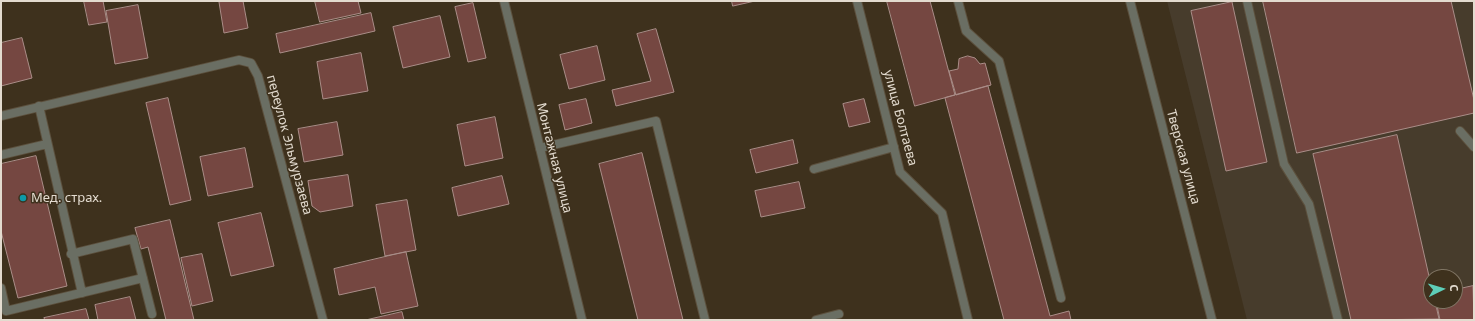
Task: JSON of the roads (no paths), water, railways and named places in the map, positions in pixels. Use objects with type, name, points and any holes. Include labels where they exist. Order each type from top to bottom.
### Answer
[{"type":"street","name":"Монтажная улица","points":[[504,1],[582,320]]},
{"type":"street","name":"улица Болтаева","points":[[856,1],[900,172],[942,213],[968,320]]},
{"type":"street","points":[[958,1],[966,31],[999,61],[1061,298]]},
{"type":"street","name":"Тверская улица","points":[[1130,1],[1212,320]]},
{"type":"street","points":[[1247,1],[1284,164],[1309,204],[1338,320]]},
{"type":"street","name":"переулок Эльмурзаева","points":[[1,116],[238,60],[251,63],[258,76],[323,320]]},
{"type":"street","points":[[39,106],[71,254],[82,293]]},
{"type":"street","points":[[540,148],[656,121],[705,320]]},
{"type":"street","points":[[1460,131],[1474,147]]},
{"type":"street","points":[[1,155],[47,144]]},
{"type":"street","points":[[814,169],[894,147]]},
{"type":"street","points":[[71,254],[133,239],[152,314]]},
{"type":"street","points":[[1,288],[6,311],[143,278]]},
{"type":"street","points":[[816,320],[839,314]]},
{"type":"place","name":"Мед. страх.","points":[[23,198]]}]
